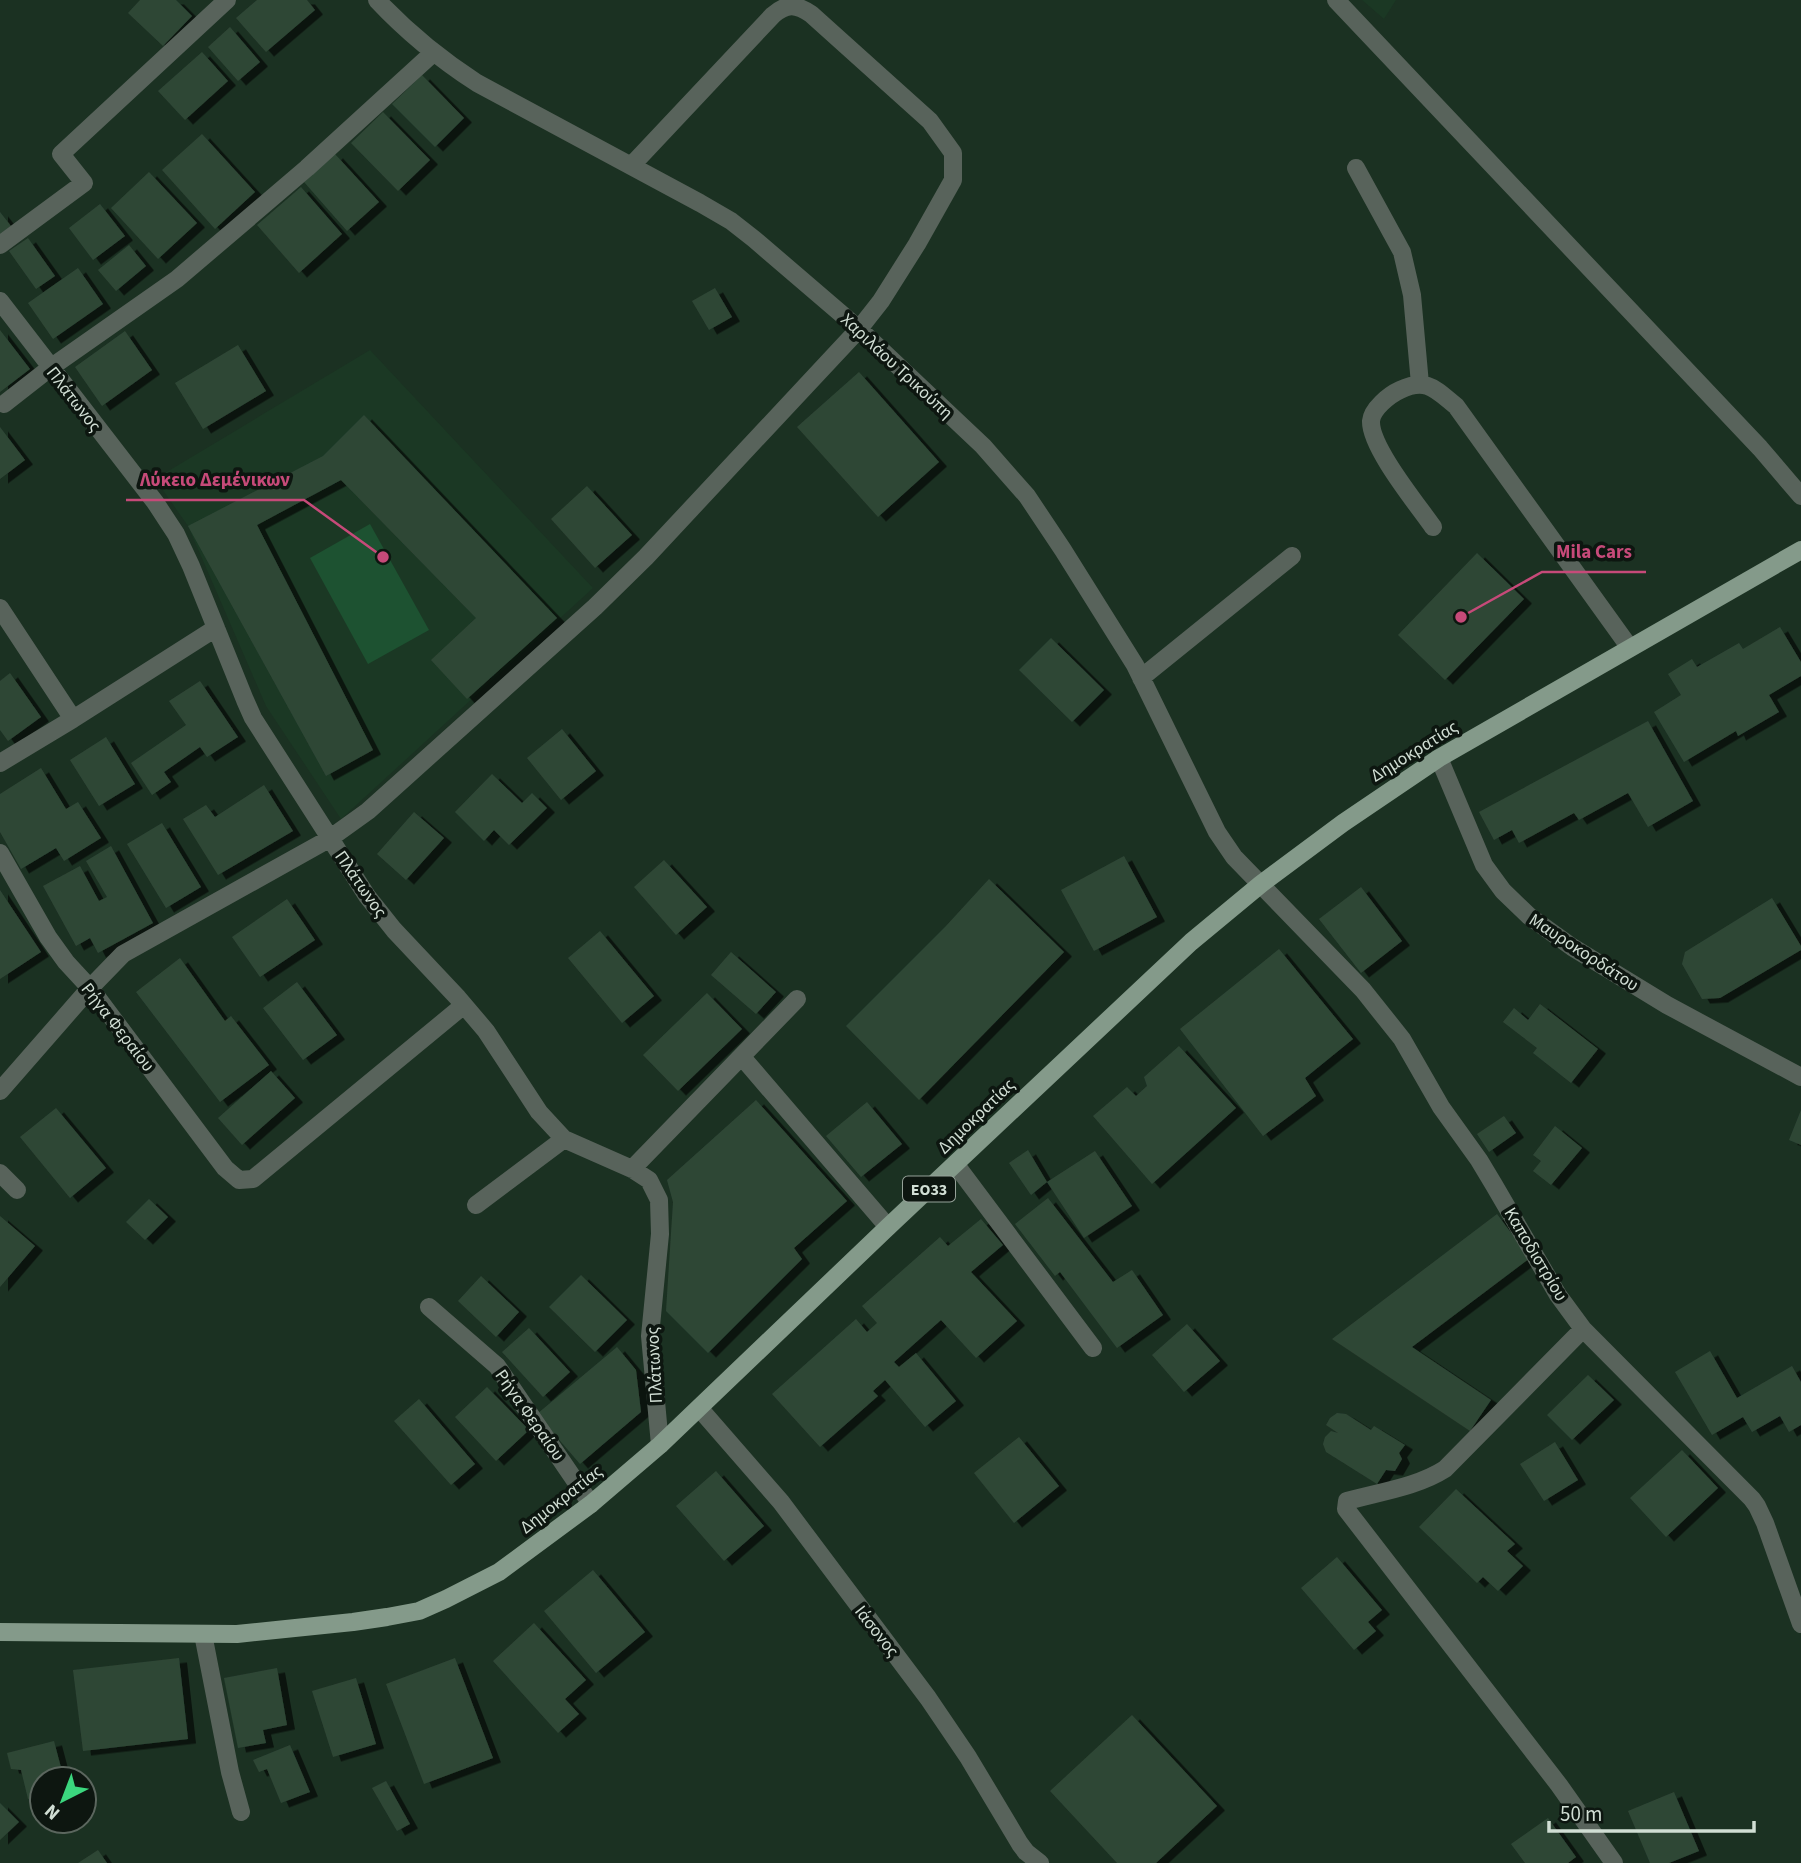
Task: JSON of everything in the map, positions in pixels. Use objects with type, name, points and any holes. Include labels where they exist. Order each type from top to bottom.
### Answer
[{"type":"main road","name":"Δημοκρατίας","points":[[0,1632],[237,1634],[387,1618],[419,1611],[499,1572],[591,1504],[700,1409],[888,1227],[1191,942],[1261,884],[1342,823],[1439,758],[1801,550]]},
{"type":"street","points":[[0,245],[84,183],[61,154],[226,0]]},
{"type":"street","name":"Χαριλάου Τρικούπη","points":[[377,0],[433,52],[477,83],[730,221],[859,329],[983,446],[1027,496],[1063,550],[1135,665],[1217,832],[1234,858],[1261,884]]},
{"type":"street","points":[[1336,0],[1760,448],[1801,496]]},
{"type":"street","points":[[0,1091],[123,954],[329,839],[368,811],[595,607],[646,557],[859,329],[917,244],[953,180],[953,153],[930,121],[811,14],[791,5],[781,8],[631,166]]},
{"type":"street","points":[[4,404],[50,368],[177,279],[307,168],[433,52]]},
{"type":"street","points":[[1356,168],[1402,252],[1412,295],[1420,384]]},
{"type":"street","name":"Πλάτωνος","points":[[0,301],[155,502],[176,534],[253,718],[367,896],[394,930],[486,1031],[539,1112],[564,1139],[632,1169],[649,1181],[659,1200],[660,1234],[650,1336],[660,1445]]},
{"type":"street","points":[[1433,527],[1376,443],[1371,420],[1378,407],[1398,391],[1420,384],[1435,389],[1456,406],[1630,648]]},
{"type":"street","points":[[1141,678],[1292,556]]},
{"type":"street","points":[[0,608],[73,719]]},
{"type":"street","points":[[0,763],[216,628]]},
{"type":"street","name":"Μαυροκορδάτου","points":[[1439,758],[1477,851],[1497,884],[1523,911],[1572,947],[1667,1005],[1801,1077]]},
{"type":"street","name":"Ρήγα Φεραίου","points":[[0,853],[48,937],[66,962],[90,988],[225,1168],[239,1180],[253,1179],[464,1005]]},
{"type":"street","name":"Καποδιστρίου","points":[[1261,884],[1363,990],[1402,1039],[1441,1107],[1479,1160],[1558,1295],[1583,1329],[1752,1499],[1765,1524],[1801,1624]]},
{"type":"street","points":[[632,1169],[797,999]]},
{"type":"street","points":[[742,1056],[888,1227]]},
{"type":"street","points":[[476,1205],[564,1139]]},
{"type":"street","points":[[956,1165],[1093,1348]]},
{"type":"street","points":[[0,1173],[17,1190]]},
{"type":"street","name":"Ρήγα Φεραίου","points":[[429,1307],[497,1366],[591,1504]]},
{"type":"street","points":[[1583,1329],[1446,1469],[1410,1484],[1347,1501],[1346,1509],[1559,1785],[1614,1863]]},
{"type":"street","name":"Ιάσονος","points":[[700,1409],[807,1535],[928,1698],[1020,1844],[1040,1863]]},
{"type":"street","points":[[203,1634],[230,1772],[241,1812]]},
{"type":"shaded area","points":[[1362,0],[1396,0],[1384,19]]},
{"type":"shaded area","points":[[370,350],[593,588],[341,819],[266,706],[188,526],[155,479]]},
{"type":"shaded area","points":[[370,524],[429,630],[368,664],[310,558]]},
{"type":"building","points":[[140,0],[176,0],[192,16],[163,46],[128,13]]},
{"type":"building","points":[[257,0],[307,0],[315,10],[266,52],[236,18]]},
{"type":"building","points":[[230,27],[260,62],[238,81],[208,47]]},
{"type":"building","points":[[202,52],[228,81],[185,120],[158,91]]},
{"type":"building","points":[[422,75],[464,118],[435,147],[392,104]]},
{"type":"building","points":[[383,112],[430,160],[398,191],[351,143]]},
{"type":"building","points":[[202,134],[255,192],[215,229],[162,170]]},
{"type":"building","points":[[335,154],[379,202],[347,231],[304,182]]},
{"type":"building","points":[[149,172],[197,223],[158,259],[111,208]]},
{"type":"building","points":[[301,187],[342,234],[299,273],[257,225]]},
{"type":"building","points":[[100,204],[125,236],[93,260],[69,228]]},
{"type":"building","points":[[0,212],[11,226],[0,234]]},
{"type":"building","points":[[28,238],[55,276],[36,289],[9,251]]},
{"type":"building","points":[[129,245],[146,266],[116,291],[98,270]]},
{"type":"building","points":[[78,268],[103,304],[53,339],[28,303]]},
{"type":"building","points":[[715,288],[732,317],[709,330],[692,301]]},
{"type":"building","points":[[0,330],[30,369],[0,392]]},
{"type":"building","points":[[125,331],[152,370],[102,406],[75,367]]},
{"type":"building","points":[[238,345],[266,391],[203,429],[175,383]]},
{"type":"building","points":[[859,372],[939,462],[878,517],[797,427]]},
{"type":"building","points":[[364,415],[557,618],[467,699],[431,660],[476,618],[341,480],[257,525],[373,750],[326,776],[188,526],[323,456]]},
{"type":"building","points":[[0,427],[25,460],[0,479]]},
{"type":"building","points":[[587,486],[632,535],[595,568],[551,519]]},
{"type":"building","points":[[1477,553],[1524,599],[1445,680],[1398,635]]},
{"type":"building","points":[[1780,627],[1801,662],[1801,676],[1769,695],[1779,712],[1738,736],[1736,731],[1684,762],[1654,712],[1681,695],[1668,674],[1692,659],[1697,667],[1739,643],[1743,649]]},
{"type":"building","points":[[1051,638],[1104,690],[1072,722],[1019,670]]},
{"type":"building","points":[[10,673],[41,717],[8,741],[0,730],[0,681]]},
{"type":"building","points":[[200,681],[238,737],[207,757],[200,747],[164,772],[171,782],[152,795],[131,763],[186,725],[169,701]]},
{"type":"building","points":[[1648,721],[1693,801],[1648,827],[1628,793],[1579,820],[1574,813],[1519,843],[1512,830],[1494,840],[1479,812]]},
{"type":"building","points":[[562,729],[596,771],[561,800],[527,758]]},
{"type":"building","points":[[106,737],[135,784],[99,806],[70,760]]},
{"type":"building","points":[[41,768],[66,809],[78,802],[101,838],[64,861],[56,848],[21,869],[0,832],[0,794]]},
{"type":"building","points":[[492,774],[522,803],[532,793],[547,808],[509,845],[494,830],[484,841],[455,812]]},
{"type":"building","points":[[264,785],[293,831],[218,875],[183,819],[206,805],[215,817]]},
{"type":"building","points":[[414,812],[444,838],[406,880],[377,854]]},
{"type":"building","points":[[162,823],[201,887],[166,908],[127,844]]},
{"type":"building","points":[[111,846],[153,923],[98,953],[90,938],[76,946],[43,886],[80,866],[99,901],[107,897],[86,861]]},
{"type":"building","points":[[1124,856],[1157,917],[1094,951],[1061,890]]},
{"type":"building","points":[[664,860],[707,907],[676,935],[634,887]]},
{"type":"building","points":[[989,879],[1064,952],[919,1100],[846,1026]]},
{"type":"building","points":[[1361,887],[1402,941],[1361,973],[1319,919]]},
{"type":"building","points":[[0,890],[41,952],[0,979]]},
{"type":"building","points":[[1772,898],[1801,950],[1720,998],[1702,999],[1682,964],[1685,952]]},
{"type":"building","points":[[287,899],[315,940],[260,977],[232,937]]},
{"type":"building","points":[[600,931],[654,996],[622,1023],[568,958]]},
{"type":"building","points":[[1279,949],[1353,1039],[1305,1078],[1316,1096],[1263,1136],[1180,1029]]},
{"type":"building","points":[[731,952],[776,992],[756,1014],[711,975]]},
{"type":"building","points":[[180,958],[225,1021],[231,1016],[269,1065],[220,1102],[136,992]]},
{"type":"building","points":[[297,982],[337,1035],[303,1060],[263,1008]]},
{"type":"building","points":[[707,993],[742,1029],[678,1091],[643,1055]]},
{"type":"building","points":[[1540,1004],[1598,1049],[1571,1083],[1533,1053],[1537,1048],[1503,1022],[1514,1008],[1528,1020]]},
{"type":"building","points":[[1179,1046],[1236,1108],[1152,1184],[1093,1116],[1127,1087],[1136,1096],[1147,1086],[1144,1077]]},
{"type":"building","points":[[271,1071],[295,1098],[242,1145],[218,1118]]},
{"type":"building","points":[[756,1100],[847,1201],[794,1248],[802,1259],[708,1353],[666,1311],[673,1202],[667,1180]]},
{"type":"building","points":[[867,1102],[902,1144],[861,1177],[826,1136]]},
{"type":"building","points":[[56,1108],[106,1168],[70,1198],[20,1137]]},
{"type":"building","points":[[1801,1110],[1801,1145],[1789,1140]]},
{"type":"building","points":[[1504,1116],[1516,1133],[1489,1152],[1477,1134]]},
{"type":"building","points":[[1555,1126],[1582,1148],[1551,1185],[1533,1171],[1541,1161],[1533,1155]]},
{"type":"building","points":[[1028,1150],[1047,1182],[1031,1195],[1009,1163]]},
{"type":"building","points":[[1095,1151],[1132,1206],[1084,1238],[1047,1182]]},
{"type":"building","points":[[1048,1198],[1113,1282],[1132,1270],[1163,1315],[1117,1348],[1060,1272],[1055,1276],[1015,1224]]},
{"type":"building","points":[[149,1199],[168,1217],[145,1240],[126,1222]]},
{"type":"building","points":[[1497,1214],[1530,1258],[1412,1347],[1491,1400],[1470,1431],[1332,1339]]},
{"type":"building","points":[[0,1216],[35,1246],[0,1287]]},
{"type":"building","points":[[981,1219],[1003,1245],[971,1272],[1017,1321],[976,1358],[941,1320],[894,1362],[899,1367],[916,1353],[956,1401],[925,1427],[885,1380],[873,1391],[878,1396],[820,1447],[772,1394],[856,1319],[867,1332],[877,1323],[862,1306],[940,1237],[948,1246]]},
{"type":"building","points":[[581,1275],[627,1320],[595,1352],[549,1307]]},
{"type":"building","points":[[481,1276],[519,1312],[496,1337],[458,1301]]},
{"type":"building","points":[[1187,1324],[1220,1361],[1184,1392],[1152,1355]]},
{"type":"building","points":[[529,1328],[570,1372],[543,1397],[502,1352]]},
{"type":"building","points":[[617,1347],[636,1370],[641,1412],[580,1464],[537,1414]]},
{"type":"building","points":[[1710,1351],[1737,1398],[1792,1366],[1801,1382],[1801,1425],[1789,1432],[1780,1416],[1752,1432],[1743,1417],[1712,1435],[1675,1372]]},
{"type":"building","points":[[1588,1375],[1614,1400],[1572,1440],[1547,1415]]},
{"type":"building","points":[[487,1387],[529,1430],[496,1461],[455,1417]]},
{"type":"building","points":[[419,1399],[475,1464],[451,1485],[394,1421]]},
{"type":"building","points":[[1337,1413],[1346,1414],[1371,1430],[1374,1426],[1405,1445],[1399,1453],[1402,1459],[1395,1471],[1386,1470],[1377,1484],[1326,1452],[1323,1444],[1325,1437],[1331,1431],[1338,1433],[1326,1425]]},
{"type":"building","points":[[1019,1437],[1059,1486],[1014,1523],[974,1473]]},
{"type":"building","points":[[1555,1442],[1578,1480],[1544,1501],[1520,1464]]},
{"type":"building","points":[[1682,1450],[1718,1488],[1666,1537],[1630,1498]]},
{"type":"building","points":[[716,1471],[764,1526],[724,1561],[676,1506]]},
{"type":"building","points":[[1456,1489],[1515,1544],[1507,1551],[1523,1566],[1498,1591],[1483,1577],[1477,1583],[1419,1527]]},
{"type":"building","points":[[1337,1557],[1382,1610],[1368,1622],[1376,1631],[1354,1650],[1301,1588]]},
{"type":"building","points":[[593,1570],[645,1632],[596,1673],[544,1611]]},
{"type":"building","points":[[534,1623],[586,1680],[565,1699],[579,1714],[558,1733],[493,1661]]},
{"type":"building","points":[[179,1658],[188,1739],[83,1751],[73,1670]]},
{"type":"building","points":[[455,1658],[493,1758],[424,1784],[386,1684]]},
{"type":"building","points":[[277,1668],[287,1725],[263,1730],[266,1743],[238,1748],[224,1678]]},
{"type":"building","points":[[356,1678],[376,1744],[333,1757],[312,1691]]},
{"type":"building","points":[[1132,1715],[1217,1806],[1156,1863],[1117,1863],[1050,1791]]},
{"type":"building","points":[[54,1741],[60,1765],[28,1765],[28,1799],[21,1770],[11,1769],[7,1753]]},
{"type":"building","points":[[290,1745],[310,1792],[281,1803],[267,1769],[259,1772],[253,1760]]},
{"type":"building","points":[[386,1781],[410,1824],[397,1831],[372,1788]]},
{"type":"building","points":[[1674,1792],[1699,1851],[1669,1863],[1650,1863],[1628,1811]]},
{"type":"building","points":[[0,1803],[19,1822],[0,1840]]},
{"type":"building","points":[[1548,1818],[1576,1857],[1568,1863],[1525,1863],[1511,1844]]},
{"type":"building","points":[[98,1850],[107,1863],[78,1863]]},
{"type":"place","name":"Λύκειο Δεμένικων","points":[[383,557]]},
{"type":"place","name":"Mila Cars","points":[[1461,617]]}]
